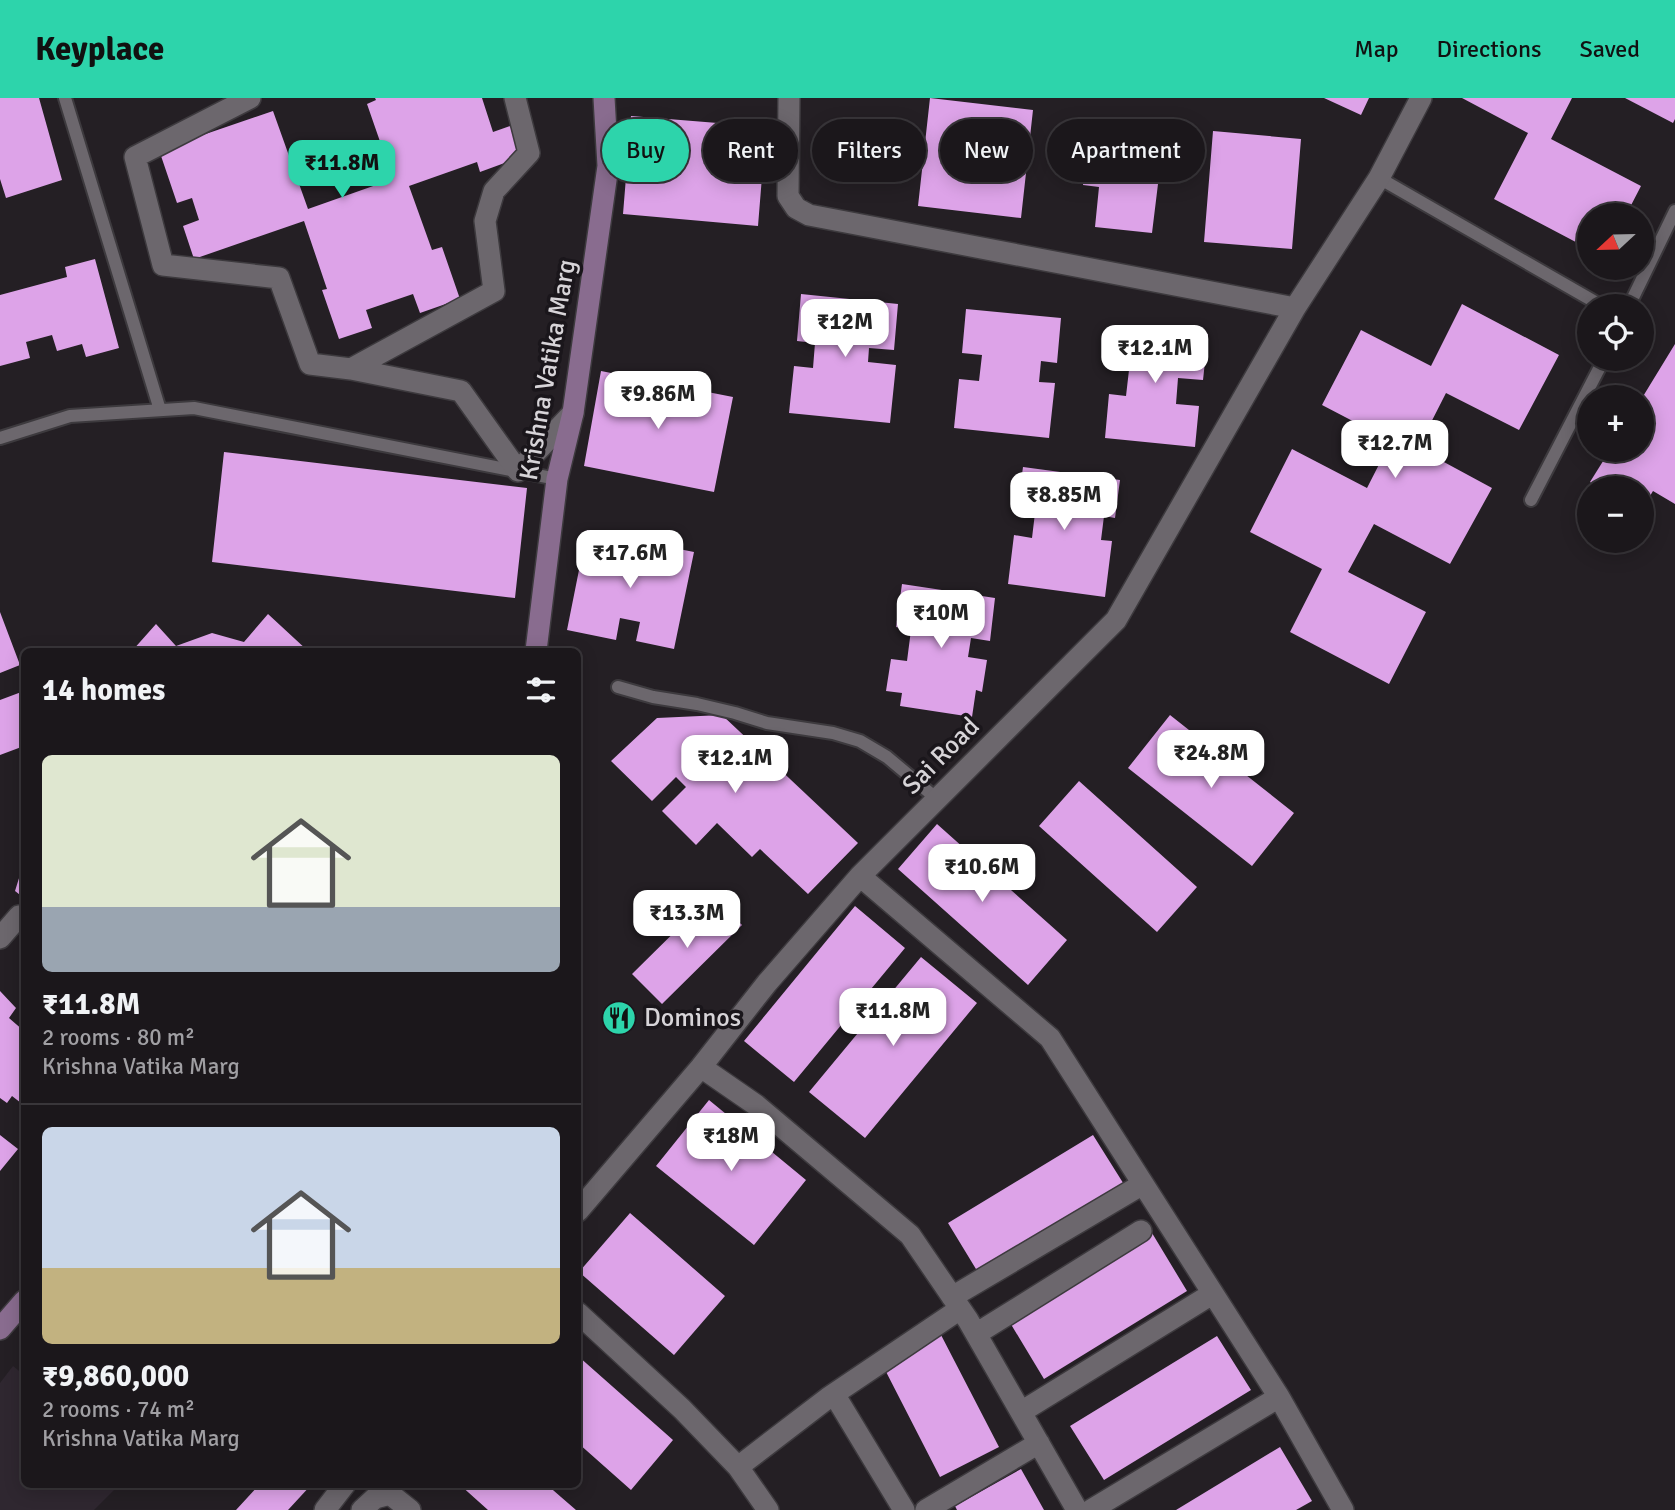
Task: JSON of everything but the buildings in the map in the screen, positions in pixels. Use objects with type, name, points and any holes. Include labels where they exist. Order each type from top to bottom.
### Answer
[{"type":"street","points":[[250,98],[135,157],[163,265],[279,278],[310,364],[351,369],[461,391],[518,471],[573,413]]},
{"type":"street","points":[[351,369],[494,291],[485,220],[494,191],[528,153],[516,98]]},
{"type":"street","name":"Krishna Vatika Marg","points":[[536,648],[557,479],[573,413],[608,166],[604,98]]},
{"type":"street","points":[[789,98],[789,196],[796,208],[809,215],[1295,308]]},
{"type":"street","name":"Sai Road","points":[[581,1207],[860,876],[1116,620],[1295,308],[1379,178],[1421,98]]},
{"type":"street","points":[[860,876],[1050,1038],[1279,1397],[1338,1508]]},
{"type":"street","points":[[0,938],[19,916],[21,918]]},
{"type":"street","points":[[701,1067],[756,1105],[910,1235],[976,1334],[1077,1510]]},
{"type":"street","points":[[738,1467],[956,1303],[1143,1184]]},
{"type":"street","points":[[976,1334],[1141,1231]]},
{"type":"street","points":[[1021,1412],[1212,1294]]},
{"type":"street","points":[[0,1329],[21,1304]]},
{"type":"street","points":[[581,1316],[682,1409],[738,1467],[768,1510]]},
{"type":"street","points":[[834,1394],[904,1510]]},
{"type":"street","points":[[1091,1510],[1279,1397]]},
{"type":"street","points":[[926,1510],[1039,1443]]},
{"type":"street","points":[[362,1510],[375,1498],[390,1494],[410,1510]]},
{"type":"lane","points":[[65,98],[160,410]]},
{"type":"lane","points":[[1379,178],[1581,294]]},
{"type":"lane","points":[[1635,294],[1675,211]]},
{"type":"lane","points":[[1531,500],[1598,371]]},
{"type":"lane","points":[[0,438],[70,416],[194,408],[557,479]]},
{"type":"lane","points":[[618,687],[653,697],[736,712],[767,723],[834,733],[860,741],[887,757],[937,799]]},
{"type":"shaded area","points":[[13,1366],[21,1373],[21,1488],[116,1488],[94,1510],[0,1510],[0,1383]]},
{"type":"place","name":"Dominos","points":[[619,1018]]}]
